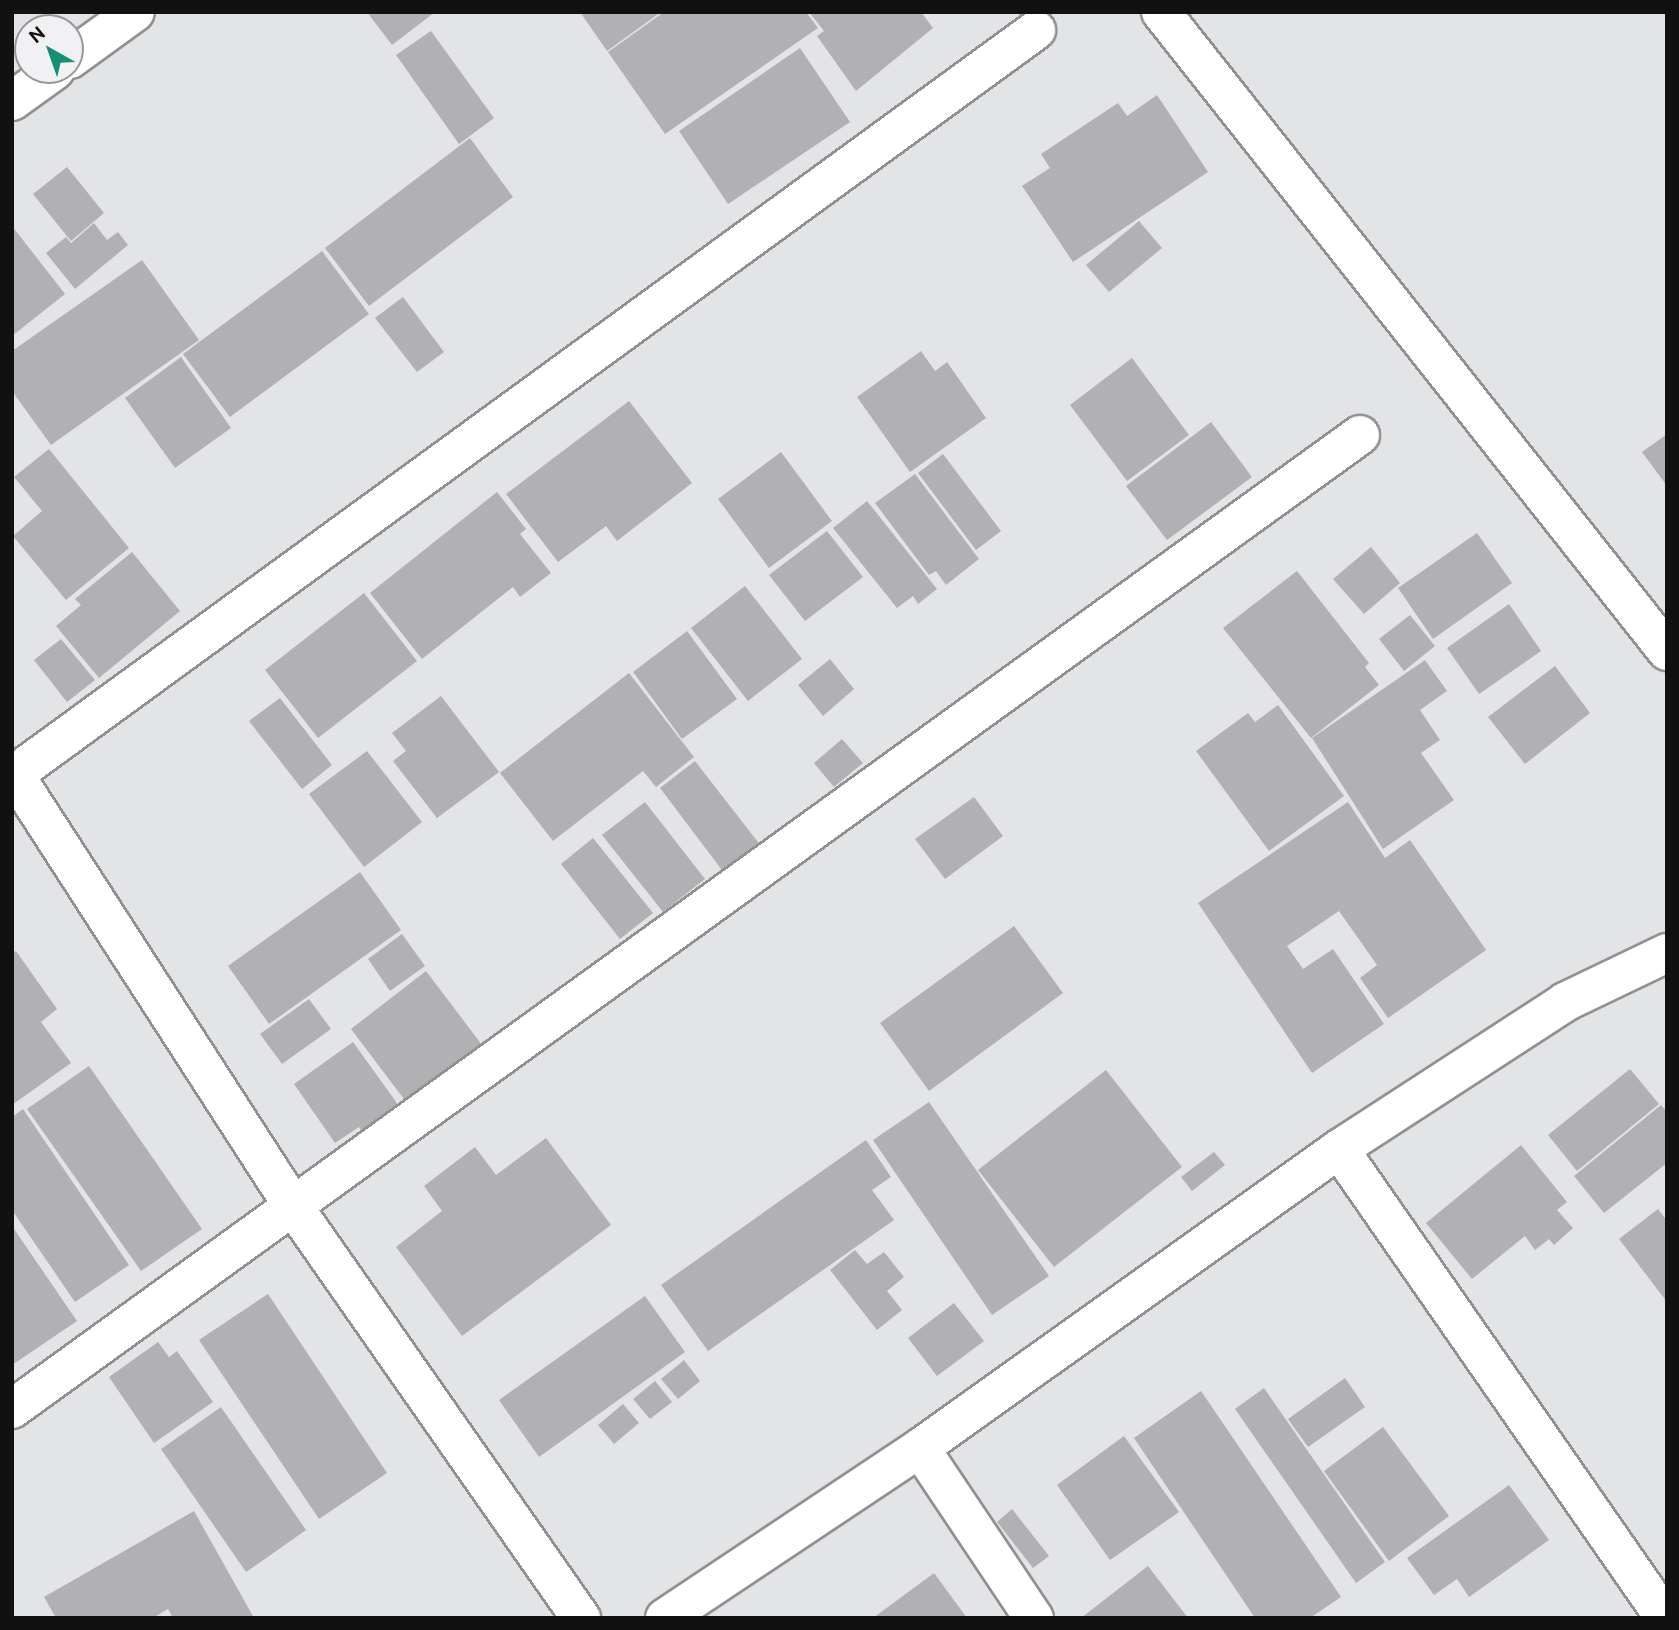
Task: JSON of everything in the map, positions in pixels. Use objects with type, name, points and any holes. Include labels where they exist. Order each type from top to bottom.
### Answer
[{"type":"street","points":[[84,49],[135,12]]},
{"type":"street","points":[[1161,12],[1667,651]]},
{"type":"street","points":[[581,1618],[293,1206],[13,774],[1036,30]]},
{"type":"street","points":[[12,101],[36,84]]},
{"type":"street","points":[[12,1409],[1360,435]]},
{"type":"street","points":[[665,1618],[920,1448],[1339,1149],[1565,1002],[1667,954]]},
{"type":"street","points":[[1339,1149],[1665,1618]]},
{"type":"street","points":[[920,1448],[1034,1618]]},
{"type":"building","points":[[367,12],[435,12],[392,45]]},
{"type":"building","points":[[580,12],[661,12],[607,51]]},
{"type":"building","points":[[664,12],[806,12],[818,28],[665,134],[608,52]]},
{"type":"building","points":[[809,12],[921,12],[933,28],[856,91],[817,36],[824,31]]},
{"type":"building","points":[[431,31],[494,118],[459,144],[396,55]]},
{"type":"building","points":[[800,48],[850,122],[728,204],[679,131]]},
{"type":"building","points":[[1157,95],[1208,172],[1073,262],[1022,186],[1050,168],[1041,154],[1118,103],[1127,116]]},
{"type":"building","points":[[470,138],[513,197],[369,306],[325,248]]},
{"type":"building","points":[[67,167],[104,213],[71,241],[33,194]]},
{"type":"building","points":[[1139,221],[1162,248],[1109,292],[1086,265]]},
{"type":"building","points":[[94,223],[107,240],[118,232],[128,245],[75,289],[46,253],[66,237],[71,243]]},
{"type":"building","points":[[12,226],[65,294],[12,336]]},
{"type":"building","points":[[322,251],[369,314],[230,417],[183,354]]},
{"type":"building","points":[[142,260],[199,340],[51,445],[12,391],[12,351]]},
{"type":"building","points":[[403,297],[444,352],[417,372],[375,318]]},
{"type":"building","points":[[921,351],[935,371],[947,362],[986,418],[910,472],[857,397]]},
{"type":"building","points":[[181,357],[231,428],[175,468],[125,398]]},
{"type":"building","points":[[1132,358],[1189,435],[1127,481],[1070,405]]},
{"type":"building","points":[[629,401],[692,483],[617,541],[606,526],[558,562],[506,494]]},
{"type":"building","points":[[1211,422],[1252,477],[1167,540],[1126,486]]},
{"type":"building","points":[[1667,434],[1667,486],[1642,452]]},
{"type":"building","points":[[49,449],[129,548],[66,600],[13,536],[42,511],[14,477]]},
{"type":"building","points":[[781,452],[832,521],[769,568],[718,499]]},
{"type":"building","points":[[943,454],[1001,531],[976,550],[918,473]]},
{"type":"building","points":[[915,474],[979,559],[946,585],[936,571],[929,575],[875,503]]},
{"type":"building","points":[[497,492],[526,529],[520,534],[551,573],[520,597],[513,587],[422,659],[370,593]]},
{"type":"building","points":[[867,501],[937,589],[918,604],[913,596],[897,608],[833,528]]},
{"type":"building","points":[[827,531],[863,577],[805,621],[769,575]]},
{"type":"building","points":[[1477,533],[1512,583],[1433,639],[1398,588]]},
{"type":"building","points":[[1371,547],[1400,583],[1364,614],[1333,579]]},
{"type":"building","points":[[132,552],[180,611],[99,678],[56,626],[81,605],[75,599]]},
{"type":"building","points":[[1297,571],[1369,663],[1365,667],[1379,685],[1311,738],[1223,628]]},
{"type":"building","points":[[745,586],[802,659],[748,701],[691,628]]},
{"type":"building","points":[[364,593],[417,661],[318,738],[265,670]]},
{"type":"building","points":[[1509,604],[1541,651],[1479,694],[1447,648]]},
{"type":"building","points":[[1410,615],[1435,646],[1404,671],[1379,639]]},
{"type":"building","points":[[687,631],[737,699],[682,739],[633,672]]},
{"type":"building","points":[[61,639],[95,680],[67,702],[34,660]]},
{"type":"building","points":[[830,659],[854,689],[823,716],[798,685]]},
{"type":"building","points":[[1425,660],[1447,691],[1420,710],[1440,740],[1421,753],[1454,800],[1383,849],[1312,738]]},
{"type":"building","points":[[1555,666],[1590,713],[1525,764],[1488,717]]},
{"type":"building","points":[[629,673],[694,757],[656,787],[643,771],[553,841],[500,773]]},
{"type":"building","points":[[441,696],[499,772],[437,818],[393,761],[406,751],[392,733]]},
{"type":"building","points":[[280,698],[332,765],[302,789],[249,721]]},
{"type":"building","points":[[1278,705],[1344,796],[1269,851],[1196,751],[1248,713],[1255,722]]},
{"type":"building","points":[[842,739],[863,763],[834,787],[814,763]]},
{"type":"building","points":[[367,751],[422,822],[364,867],[309,794]]},
{"type":"building","points":[[695,761],[761,846],[725,874],[660,788]]},
{"type":"building","points":[[974,797],[1003,836],[945,879],[915,839]]},
{"type":"building","points":[[645,802],[705,879],[663,912],[602,835]]},
{"type":"building","points":[[1348,802],[1385,858],[1410,840],[1486,950],[1388,1018],[1360,978],[1377,965],[1339,911],[1287,946],[1303,969],[1333,949],[1384,1024],[1312,1073],[1198,903]]},
{"type":"building","points":[[593,838],[653,913],[620,939],[561,864]]},
{"type":"building","points":[[360,872],[401,930],[269,1024],[228,966]]},
{"type":"building","points":[[1014,926],[1063,993],[929,1091],[880,1023]]},
{"type":"building","points":[[402,934],[425,966],[390,991],[368,959]]},
{"type":"building","points":[[16,951],[57,1009],[41,1022],[71,1063],[12,1105],[12,953]]},
{"type":"building","points":[[426,971],[482,1045],[407,1103],[351,1029]]},
{"type":"building","points":[[309,999],[331,1029],[282,1064],[260,1034]]},
{"type":"building","points":[[353,1042],[399,1106],[363,1133],[359,1127],[335,1143],[294,1084]]},
{"type":"building","points":[[89,1066],[202,1229],[141,1271],[27,1109]]},
{"type":"building","points":[[1630,1069],[1659,1104],[1577,1171],[1548,1135]]},
{"type":"building","points":[[1106,1070],[1182,1167],[1054,1267],[978,1170]]},
{"type":"building","points":[[929,1102],[1049,1276],[992,1315],[873,1140]]},
{"type":"building","points":[[1661,1105],[1667,1112],[1667,1163],[1604,1213],[1574,1176]]},
{"type":"building","points":[[23,1109],[129,1265],[75,1302],[12,1210],[12,1117]]},
{"type":"building","points":[[546,1138],[611,1225],[462,1336],[396,1247],[442,1211],[424,1186],[475,1147],[496,1175]]},
{"type":"building","points":[[866,1140],[891,1177],[872,1190],[894,1220],[708,1351],[661,1285]]},
{"type":"building","points":[[1521,1145],[1567,1202],[1557,1210],[1573,1228],[1554,1245],[1549,1239],[1535,1250],[1525,1236],[1472,1279],[1426,1223]]},
{"type":"building","points":[[1214,1152],[1225,1165],[1192,1191],[1181,1177]]},
{"type":"building","points":[[1658,1209],[1667,1221],[1667,1302],[1619,1239]]},
{"type":"building","points":[[12,1226],[77,1321],[12,1365]]},
{"type":"building","points":[[855,1250],[867,1264],[884,1252],[904,1277],[887,1291],[902,1310],[877,1330],[830,1270]]},
{"type":"building","points":[[268,1294],[387,1473],[319,1519],[199,1340]]},
{"type":"building","points":[[645,1296],[685,1352],[539,1457],[499,1400]]},
{"type":"building","points":[[954,1303],[984,1341],[937,1376],[908,1338]]},
{"type":"building","points":[[158,1342],[169,1357],[177,1351],[213,1402],[154,1443],[109,1377]]},
{"type":"building","points":[[684,1360],[700,1381],[678,1399],[661,1379]]},
{"type":"building","points":[[1345,1378],[1365,1407],[1308,1447],[1288,1419]]},
{"type":"building","points":[[655,1381],[672,1402],[650,1419],[633,1399]]},
{"type":"building","points":[[1264,1388],[1385,1562],[1356,1583],[1235,1409]]},
{"type":"building","points":[[1201,1391],[1341,1597],[1310,1618],[1255,1618],[1134,1438]]},
{"type":"building","points":[[623,1404],[639,1423],[614,1444],[598,1425]]},
{"type":"building","points":[[221,1407],[306,1530],[246,1572],[161,1449]]},
{"type":"building","points":[[1383,1427],[1449,1516],[1389,1561],[1324,1471]]},
{"type":"building","points":[[1124,1436],[1179,1512],[1110,1560],[1057,1485]]},
{"type":"building","points":[[1509,1485],[1549,1540],[1469,1597],[1457,1579],[1434,1595],[1407,1558]]},
{"type":"building","points":[[1012,1509],[1049,1556],[1033,1568],[997,1522]]},
{"type":"building","points":[[194,1511],[254,1618],[173,1618],[168,1609],[153,1618],[56,1618],[44,1597]]},
{"type":"building","points":[[1148,1566],[1188,1618],[1081,1618]]},
{"type":"building","points":[[934,1573],[967,1618],[873,1618]]}]
